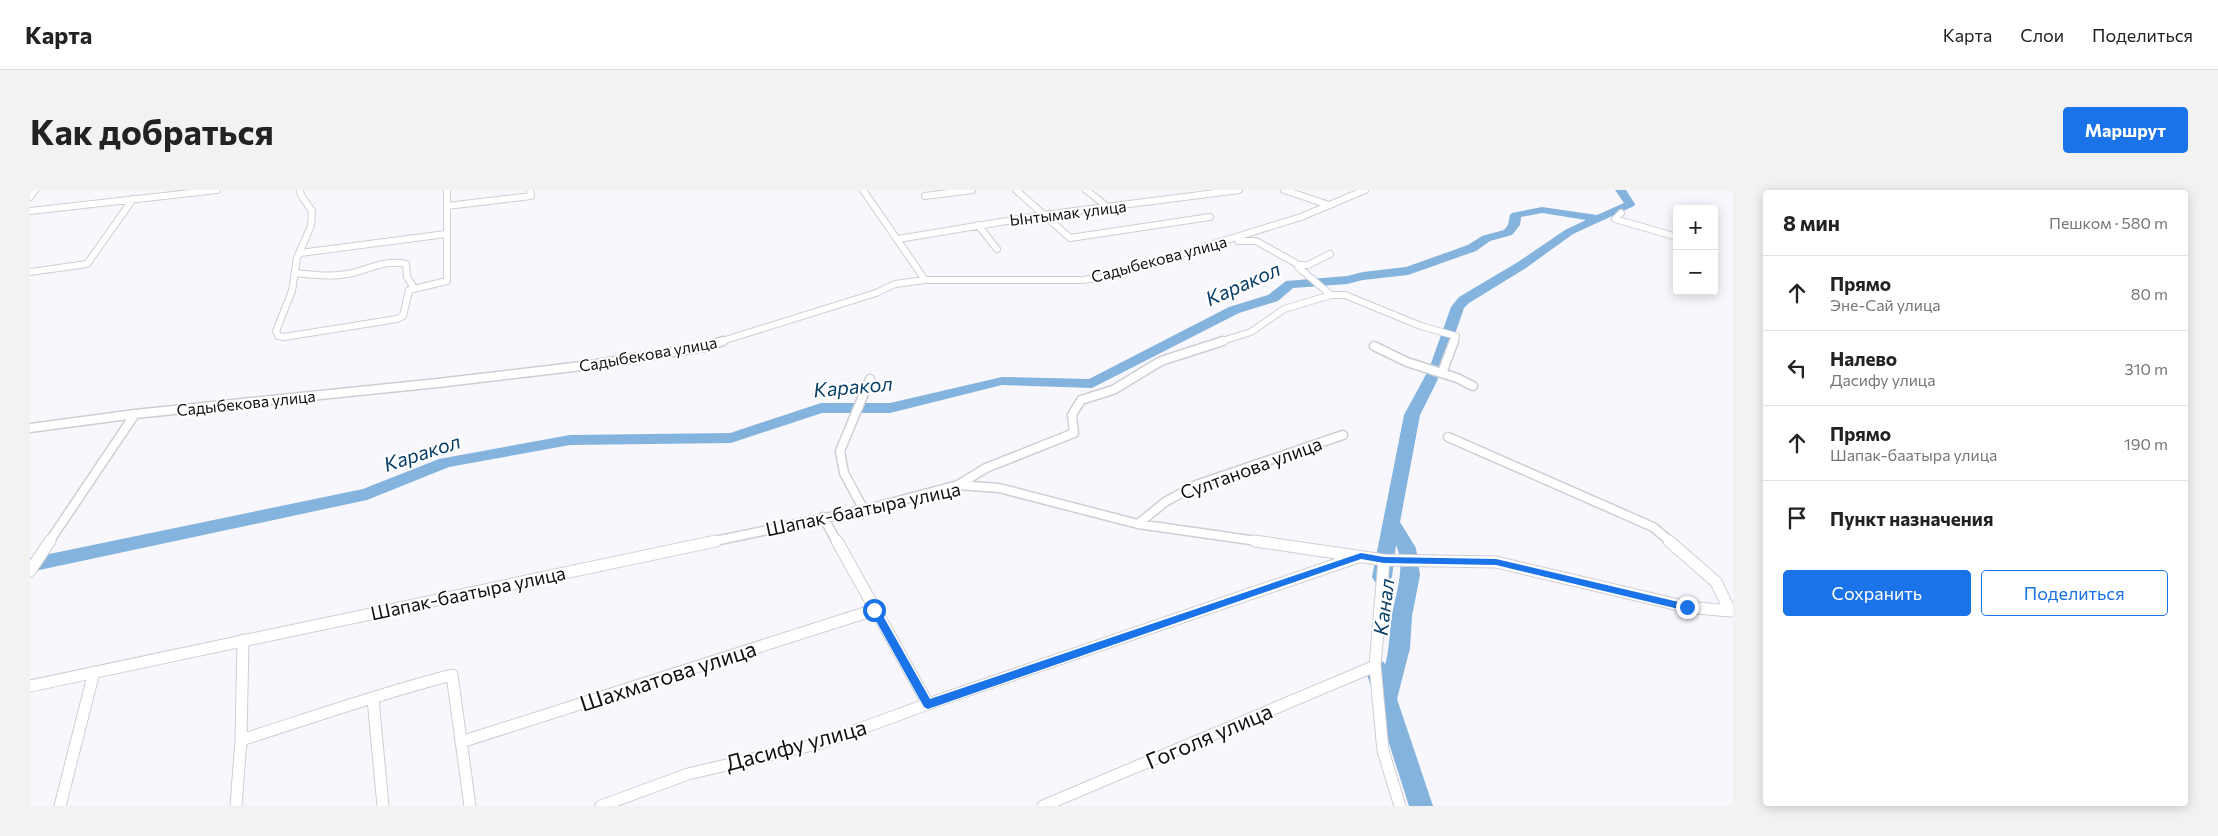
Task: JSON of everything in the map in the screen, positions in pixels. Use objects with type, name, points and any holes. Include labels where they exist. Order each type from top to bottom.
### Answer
[{"type":"street","points":[[30,197],[35,190]]},
{"type":"street","points":[[30,211],[217,190]]},
{"type":"street","points":[[300,190],[301,195],[312,211],[311,226],[300,253],[292,292],[276,331],[278,336],[293,337],[397,319],[403,316],[408,292],[414,288],[447,280],[447,190]]},
{"type":"street","points":[[447,206],[531,196],[530,190]]},
{"type":"street","points":[[863,190],[925,280]]},
{"type":"street","points":[[925,196],[972,190]]},
{"type":"street","points":[[1016,190],[1070,238],[1210,217]]},
{"type":"street","points":[[1086,190],[1108,208]]},
{"type":"street","name":"Ынтымак улица","points":[[898,240],[1043,215],[1239,190]]},
{"type":"street","points":[[1284,190],[1329,205]]},
{"type":"street","name":"Садыбекова улица","points":[[30,428],[136,414],[590,365],[704,347],[876,293],[895,284],[925,280],[1082,280],[1107,277],[1301,217],[1366,190]]},
{"type":"street","points":[[30,272],[87,264],[133,199]]},
{"type":"street","points":[[1621,213],[1615,219],[1673,235]]},
{"type":"street","points":[[978,225],[997,249]]},
{"type":"street","points":[[300,253],[446,234]]},
{"type":"street","points":[[1250,234],[1256,241],[1299,265],[1308,265],[1330,254]]},
{"type":"street","points":[[1227,241],[1256,241]]},
{"type":"street","points":[[296,273],[341,275],[381,264],[399,262],[406,264],[407,277],[414,288]]},
{"type":"street","points":[[1299,265],[1298,267],[1332,296]]},
{"type":"street","points":[[958,485],[986,468],[1074,432],[1072,414],[1081,400],[1113,390],[1161,361],[1251,332],[1284,309],[1332,296],[1345,294],[1422,326],[1456,336],[1442,373]]},
{"type":"street","points":[[1374,346],[1407,362],[1442,373],[1473,386]]},
{"type":"street","points":[[864,510],[844,473],[840,452],[870,379]]},
{"type":"street","points":[[30,571],[43,549],[136,414]]},
{"type":"street","name":"Султанова улица","points":[[1138,524],[1154,509],[1178,493],[1196,485],[1343,435]]},
{"type":"street","name":"Шапак-баатыра улица","points":[[30,686],[864,510],[958,485],[1000,488],[1138,524],[1384,560],[1496,562],[1687,607],[1730,611],[1716,582],[1654,527],[1448,437]]},
{"type":"street","points":[[824,517],[874,610],[928,704]]},
{"type":"street","name":"Дасифу улица","points":[[601,806],[688,774],[821,743],[928,704],[1361,556]]},
{"type":"street","points":[[1384,560],[1375,666],[1383,751],[1400,806]]},
{"type":"street","name":"Шахматова улица","points":[[461,742],[874,610]]},
{"type":"street","points":[[236,806],[241,740],[243,640]]},
{"type":"street","name":"Гоголя улица","points":[[1043,806],[1375,666]]},
{"type":"street","points":[[60,806],[94,672]]},
{"type":"street","points":[[241,740],[373,699],[405,687],[452,675],[470,806]]},
{"type":"street","points":[[373,699],[383,806]]},
{"type":"waterway","name":"Каракол","points":[[1598,219],[1630,204],[1627,197],[1620,190]]},
{"type":"waterway","name":"Каракол","points":[[30,565],[367,494],[445,463],[570,440],[731,438],[821,408],[890,408],[1002,381],[1092,384],[1234,310],[1273,298],[1290,284],[1347,280],[1363,276],[1408,271],[1472,248],[1486,238],[1508,233],[1514,225],[1516,215],[1542,210],[1598,219]]},
{"type":"waterway","points":[[1391,522],[1412,415],[1436,369],[1458,307],[1464,300],[1522,265],[1569,232],[1598,219]]},
{"type":"waterway","name":"Канал","points":[[1382,577],[1391,522]]},
{"type":"waterway","name":"Канал","points":[[1386,699],[1400,648],[1402,616],[1410,575],[1407,548],[1391,522]]},
{"type":"waterway","name":"Канал","points":[[1376,668],[1386,699]]},
{"type":"waterway","name":"Канал","points":[[1386,699],[1421,806]]},
{"type":"route","points":[[874,610],[928,704],[1361,556],[1384,560],[1496,562],[1687,607]]}]
